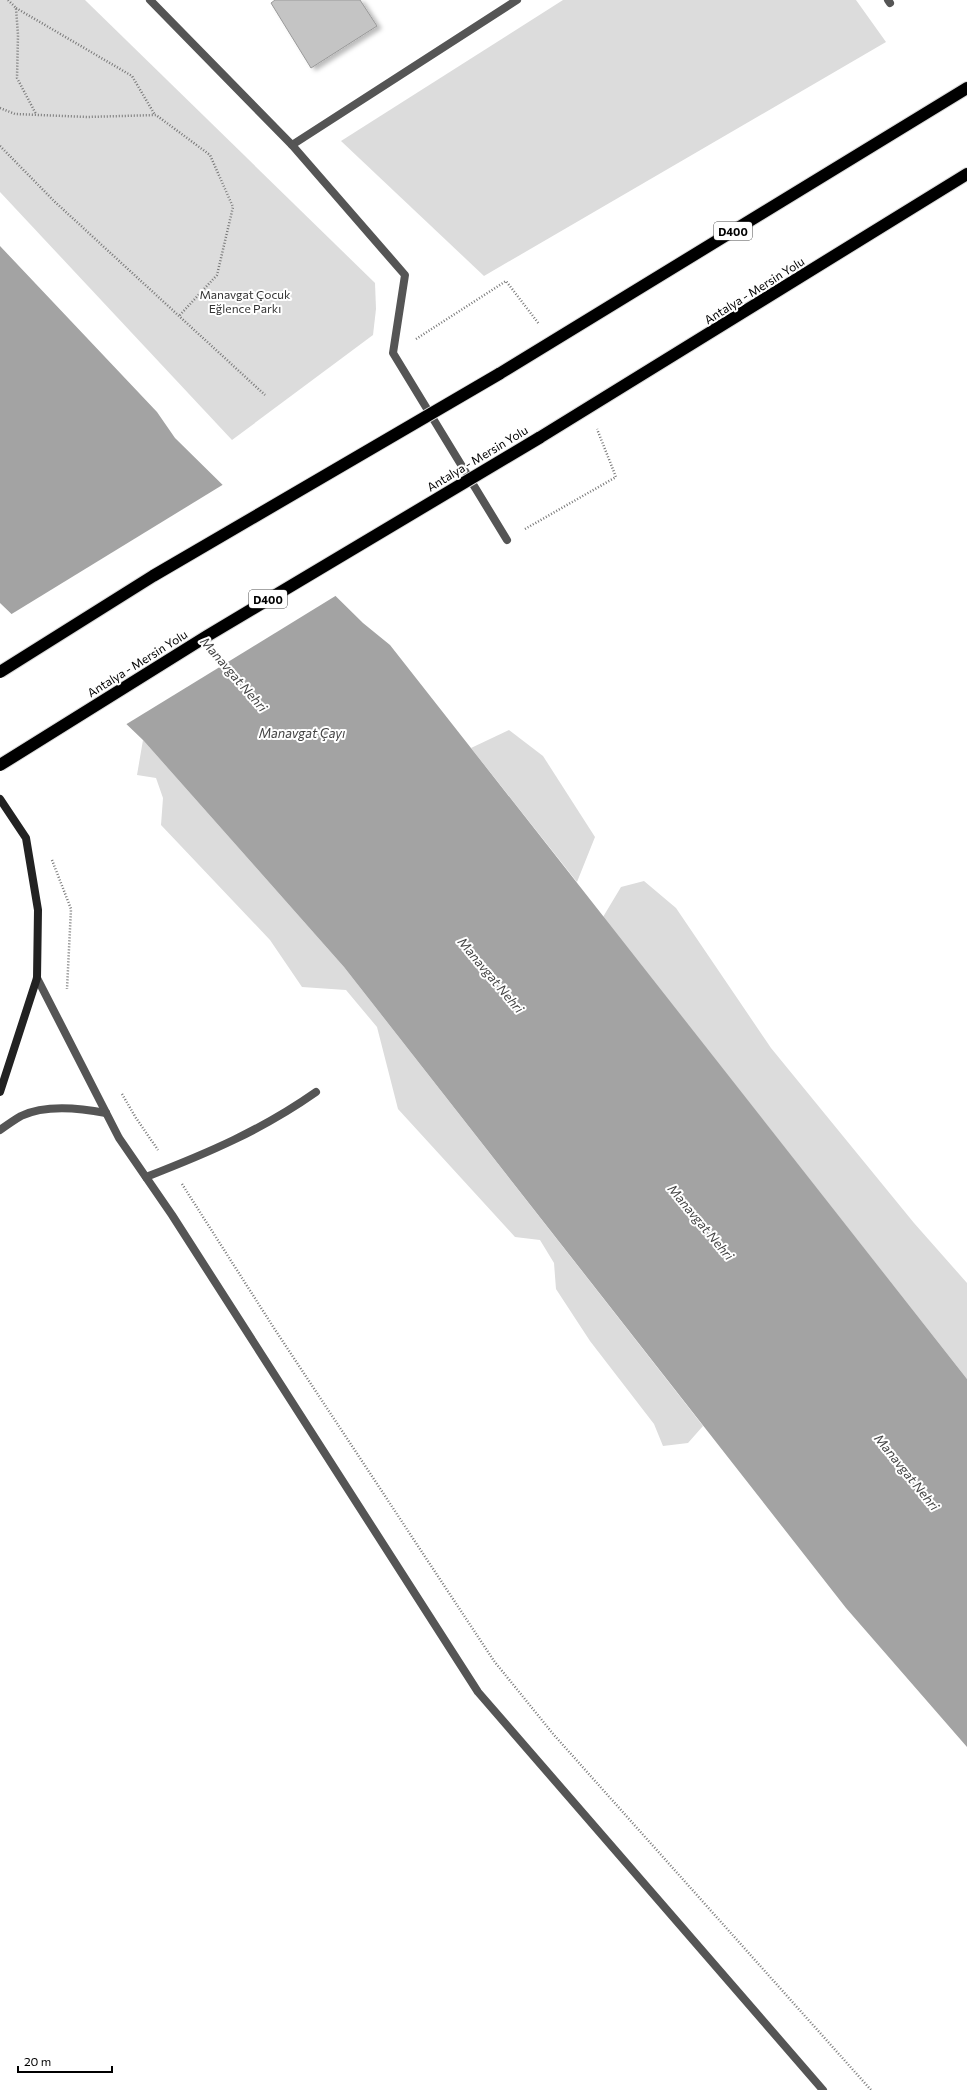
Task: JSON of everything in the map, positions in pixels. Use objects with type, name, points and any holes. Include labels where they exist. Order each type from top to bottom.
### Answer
[{"type":"highway","name":"D400","points":[[0,672],[153,576],[499,374],[967,88]]},
{"type":"highway","name":"Antalya - Mersin Yolu","points":[[0,765],[207,636],[588,409],[967,174]]},
{"type":"main road","points":[[0,799],[26,838],[38,910],[37,978],[0,1092]]},
{"type":"main road","points":[[0,1069],[5,1077]]},
{"type":"street","points":[[150,0],[292,145],[404,275],[393,353],[507,540]]},
{"type":"street","points":[[499,0],[504,8]]},
{"type":"street","points":[[292,145],[517,0]]},
{"type":"street","points":[[37,978],[119,1138],[146,1177],[478,1692],[823,2090]]},
{"type":"street","points":[[146,1177],[222,1147],[284,1115],[316,1092]]},
{"type":"street","points":[[0,1130],[22,1116],[39,1111],[81,1108],[106,1113]]},
{"type":"path","points":[[8,0],[16,8],[132,76],[156,115],[210,155],[233,207],[216,275],[179,316]]},
{"type":"path","points":[[16,8],[18,35],[16,78],[36,115]]},
{"type":"path","points":[[0,108],[15,114],[36,115],[87,117],[156,115]]},
{"type":"path","points":[[0,146],[55,202],[265,395]]},
{"type":"path","points":[[393,353],[506,281],[552,342]]},
{"type":"path","points":[[507,540],[616,477],[588,409]]},
{"type":"path","points":[[51,857],[71,909],[67,996]]},
{"type":"path","points":[[120,1091],[136,1118],[170,1167],[272,1325],[494,1661],[554,1735],[871,2090]]},
{"type":"green space","name":"Manavgat Çocuk Eğlence Parkı","points":[[0,0],[85,0],[375,283],[376,309],[373,335],[232,440],[0,192]]},
{"type":"green space","points":[[563,0],[856,0],[886,42],[484,276],[341,141]]},
{"type":"green space","points":[[509,730],[543,756],[595,837],[577,882],[471,748]]},
{"type":"green space","points":[[143,740],[344,967],[703,1426],[688,1443],[663,1446],[654,1424],[590,1341],[556,1289],[554,1263],[540,1240],[515,1237],[398,1109],[377,1027],[346,990],[302,987],[270,940],[161,825],[163,798],[156,778],[137,775]]},
{"type":"green space","points":[[644,881],[676,908],[771,1048],[914,1223],[967,1283],[967,1379],[603,917],[621,887]]},
{"type":"water","name":"Manavgat Çayı","points":[[0,246],[157,412],[175,438],[363,623],[390,645],[967,1379],[967,1747],[846,1608],[344,967],[143,740],[0,603]]},
{"type":"pier","points":[[224,484],[337,595],[125,725],[10,615]]},
{"type":"building","points":[[275,0],[360,0],[377,26],[311,68],[271,3]]},
{"type":"water label","name":"Manavgat Nehri","points":[[234,674]]},
{"type":"water label","name":"Manavgat Nehri","points":[[491,975]]},
{"type":"water label","name":"Manavgat Nehri","points":[[701,1222]]},
{"type":"water label","name":"Manavgat Nehri","points":[[907,1472]]}]
